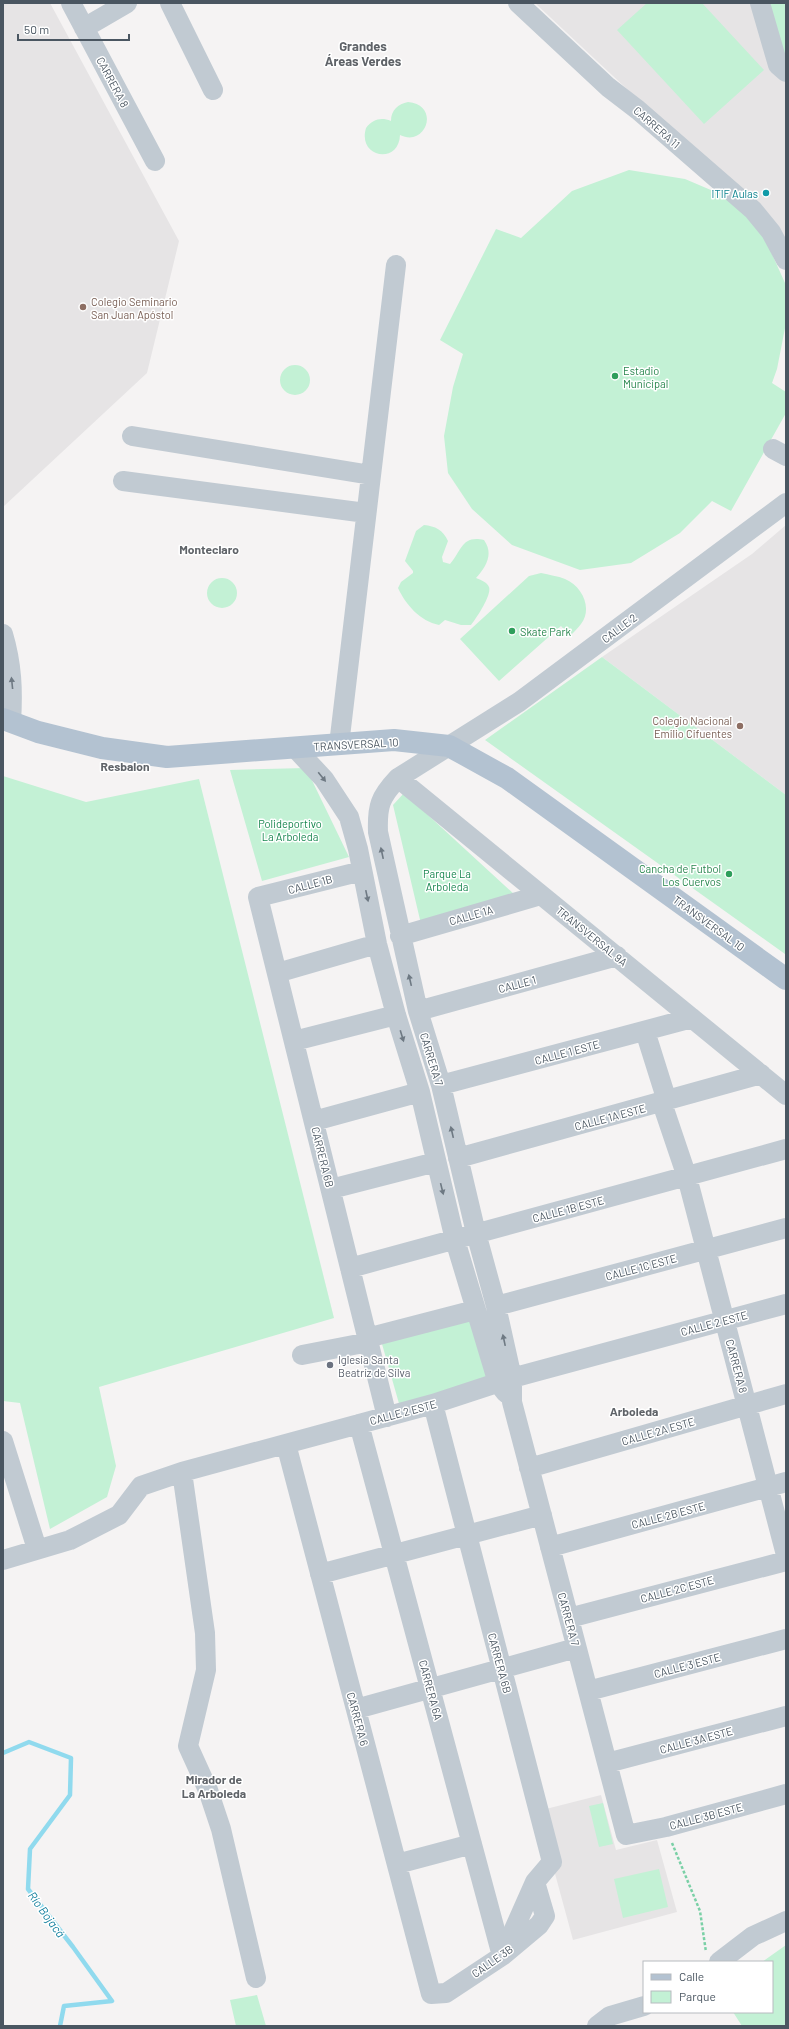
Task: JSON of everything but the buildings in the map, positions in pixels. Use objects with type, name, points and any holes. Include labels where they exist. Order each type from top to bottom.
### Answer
[{"type":"main road","name":"TRANSVERSAL 10","points":[[7,721],[38,732],[102,748],[167,757],[394,740],[448,746],[507,778],[784,974]]},
{"type":"street","name":"CARRERA 8","points":[[71,3],[155,161]]},
{"type":"street","points":[[84,28],[127,3]]},
{"type":"street","points":[[170,3],[214,90]]},
{"type":"street","name":"CARRERA 11","points":[[518,3],[608,87],[638,110],[753,210],[771,232],[786,260]]},
{"type":"street","points":[[760,3],[778,64],[786,72]]},
{"type":"street","points":[[339,745],[396,265]]},
{"type":"street","points":[[132,436],[371,475]]},
{"type":"street","points":[[124,481],[366,513]]},
{"type":"street","name":"CALLE 2","points":[[448,746],[519,702],[786,503]]},
{"type":"street","points":[[3,634],[9,654],[13,688],[7,721]]},
{"type":"street","name":"CARRERA 7","points":[[448,746],[398,778],[385,791],[380,802],[377,815],[378,832],[400,936],[418,1011],[441,1085],[476,1233],[496,1306],[505,1381]]},
{"type":"street","name":"CARRERA 7","points":[[295,748],[324,779],[349,817],[377,944],[396,1015],[420,1092],[455,1240],[476,1310],[512,1402],[626,1835]]},
{"type":"street","name":"TRANSVERSAL 9A","points":[[398,778],[786,1095]]},
{"type":"street","name":"CALLE 1B","points":[[258,897],[362,871]]},
{"type":"street","name":"CALLE 1A","points":[[400,936],[541,895]]},
{"type":"street","name":"CARRERA 6B","points":[[258,897],[387,1417]]},
{"type":"street","points":[[277,973],[377,944]]},
{"type":"street","name":"CALLE 1","points":[[418,1011],[617,956]]},
{"type":"street","points":[[294,1040],[396,1015]]},
{"type":"street","name":"CALLE 1 ESTE","points":[[441,1085],[692,1018]]},
{"type":"street","name":"CARRERA 8","points":[[645,1031],[664,1102],[687,1177],[747,1405],[777,1485],[786,1556]]},
{"type":"street","name":"CALLE 1A ESTE","points":[[458,1158],[761,1074]]},
{"type":"street","points":[[314,1121],[420,1092]]},
{"type":"street","name":"CALLE 1B ESTE","points":[[350,1268],[786,1149]]},
{"type":"street","points":[[331,1189],[436,1162]]},
{"type":"street","name":"CALLE 1C ESTE","points":[[496,1306],[786,1228]]},
{"type":"street","name":"CALLE 2 ESTE","points":[[37,1549],[70,1540],[119,1515],[141,1486],[182,1472],[387,1417],[505,1381],[786,1304]]},
{"type":"street","points":[[302,1355],[368,1340],[476,1310]]},
{"type":"street","name":"CALLE 2A ESTE","points":[[529,1468],[786,1394]]},
{"type":"street","name":"CARRERA 6B","points":[[433,1404],[552,1862],[535,1882]]},
{"type":"street","name":"CARRERA 6A","points":[[360,1424],[502,1956]]},
{"type":"street","points":[[3,1441],[37,1549],[3,1560]]},
{"type":"street","name":"CARRERA 6","points":[[286,1444],[431,1994]]},
{"type":"street","points":[[182,1472],[205,1633],[206,1670],[188,1746],[208,1790],[221,1828],[256,1978]]},
{"type":"street","name":"CALLE 2B ESTE","points":[[550,1547],[777,1485]]},
{"type":"street","points":[[320,1574],[394,1553],[467,1536],[542,1515]]},
{"type":"street","name":"CALLE 2C ESTE","points":[[569,1618],[786,1561]]},
{"type":"street","name":"CALLE 3 ESTE","points":[[588,1691],[786,1639]]},
{"type":"street","points":[[356,1709],[576,1648]]},
{"type":"street","name":"CALLE 3A ESTE","points":[[607,1763],[786,1716]]},
{"type":"street","name":"CALLE 3B ESTE","points":[[626,1835],[666,1827],[786,1794]]},
{"type":"street","points":[[397,1864],[472,1844]]},
{"type":"street","points":[[502,1956],[535,1882]]},
{"type":"street","name":"CALLE 3B","points":[[431,1994],[446,1993],[502,1956],[539,1925],[546,1916],[535,1882]]},
{"type":"street","points":[[713,1959],[753,1936],[786,1921]]},
{"type":"street","points":[[597,2026],[610,2016],[643,2006]]},
{"type":"path","points":[[666,1827],[700,1912],[706,1942],[713,1959]]},
{"type":"shaded area","name":"Colegio Seminario San Juan Apóstol","points":[[3,3],[50,3],[179,241],[147,373],[3,507]]},
{"type":"shaded area","points":[[535,3],[760,3],[786,72],[786,253],[753,207]]},
{"type":"shaded area","name":"Colegio Nacional Emilio Cifuentes","points":[[786,525],[786,795],[602,657],[752,554]]},
{"type":"shaded area","points":[[601,1795],[616,1850],[657,1840],[677,1912],[573,1940],[538,1811]]},
{"type":"green space","points":[[647,3],[702,3],[764,70],[704,124],[617,30]]},
{"type":"green space","points":[[760,3],[786,3],[786,72]]},
{"type":"green space","points":[[408,102],[418,105],[424,110],[427,117],[423,131],[417,136],[409,137],[400,135],[398,145],[393,151],[386,154],[379,154],[373,151],[367,146],[365,138],[366,128],[377,120],[384,119],[391,121],[392,114],[396,108],[401,104]]},
{"type":"green space","name":"Estadio Municipal","points":[[629,170],[685,179],[732,199],[763,234],[785,283],[786,323],[777,369],[772,383],[786,392],[786,413],[731,511],[712,501],[680,533],[631,563],[580,570],[512,545],[472,509],[448,473],[444,436],[453,387],[463,354],[440,340],[496,229],[521,238],[572,191]]},
{"type":"green space","points":[[295,365],[306,369],[310,380],[306,391],[295,395],[284,391],[280,380],[284,369]]},
{"type":"green space","points":[[424,525],[432,526],[438,529],[444,534],[448,541],[442,557],[443,562],[450,564],[463,545],[471,540],[484,540],[487,545],[488,560],[476,578],[487,584],[489,591],[483,607],[471,625],[461,625],[445,620],[439,625],[426,620],[409,606],[398,588],[401,582],[413,573],[405,561],[416,531]]},
{"type":"green space","name":"Skate Park","points":[[541,573],[565,579],[571,582],[581,592],[586,605],[584,618],[580,626],[570,636],[561,626],[499,681],[460,639],[529,576]]},
{"type":"green space","points":[[222,578],[233,582],[237,593],[233,604],[222,608],[211,604],[207,593],[211,582]]},
{"type":"green space","name":"Cancha de Futbol Los Cuervos","points":[[602,657],[786,795],[785,954],[485,740]]},
{"type":"green space","name":"Polideportivo La Arboleda","points":[[306,768],[349,857],[262,881],[230,770]]},
{"type":"green space","points":[[3,776],[86,802],[199,779],[334,1318],[99,1387],[116,1466],[107,1497],[50,1529],[20,1403],[3,1401]]},
{"type":"green space","name":"Parque La Arboleda","points":[[404,793],[515,895],[421,924],[393,805]]},
{"type":"green space","points":[[471,1319],[489,1382],[400,1407],[382,1344]]},
{"type":"green space","points":[[603,1803],[613,1844],[599,1847],[589,1806]]},
{"type":"green space","points":[[659,1869],[668,1907],[623,1918],[614,1879]]},
{"type":"green space","points":[[786,1945],[786,2026],[742,2026],[734,2013],[773,2013],[773,1961],[763,1961]]},
{"type":"green space","points":[[257,1995],[266,2026],[236,2026],[230,2000]]},
{"type":"waterway","name":"Río Bojacá","points":[[3,1753],[29,1742],[71,1758],[70,1795],[30,1849],[28,1889],[112,2001],[64,2006],[60,2026]]},
{"type":"place","name":"ITIF Aulas","points":[[766,193]]},
{"type":"place","name":"Colegio Seminario San Juan Apóstol","points":[[83,307]]},
{"type":"place","name":"Estadio Municipal","points":[[615,376]]},
{"type":"place","name":"Skate Park","points":[[512,631]]},
{"type":"place","name":"Colegio Nacional Emilio Cifuentes","points":[[740,726]]},
{"type":"place","name":"Cancha de Futbol Los Cuervos","points":[[729,874]]},
{"type":"place","name":"Iglesia Santa Beatríz de Silva","points":[[330,1365]]},
{"type":"district","name":"Grandes Áreas Verdes","points":[[363,54]]},
{"type":"district","name":"Monteclaro","points":[[209,549]]},
{"type":"district","name":"Resbalon","points":[[125,766]]},
{"type":"district","name":"Arboleda","points":[[634,1411]]},
{"type":"district","name":"Mirador de La Arboleda","points":[[214,1786]]}]
